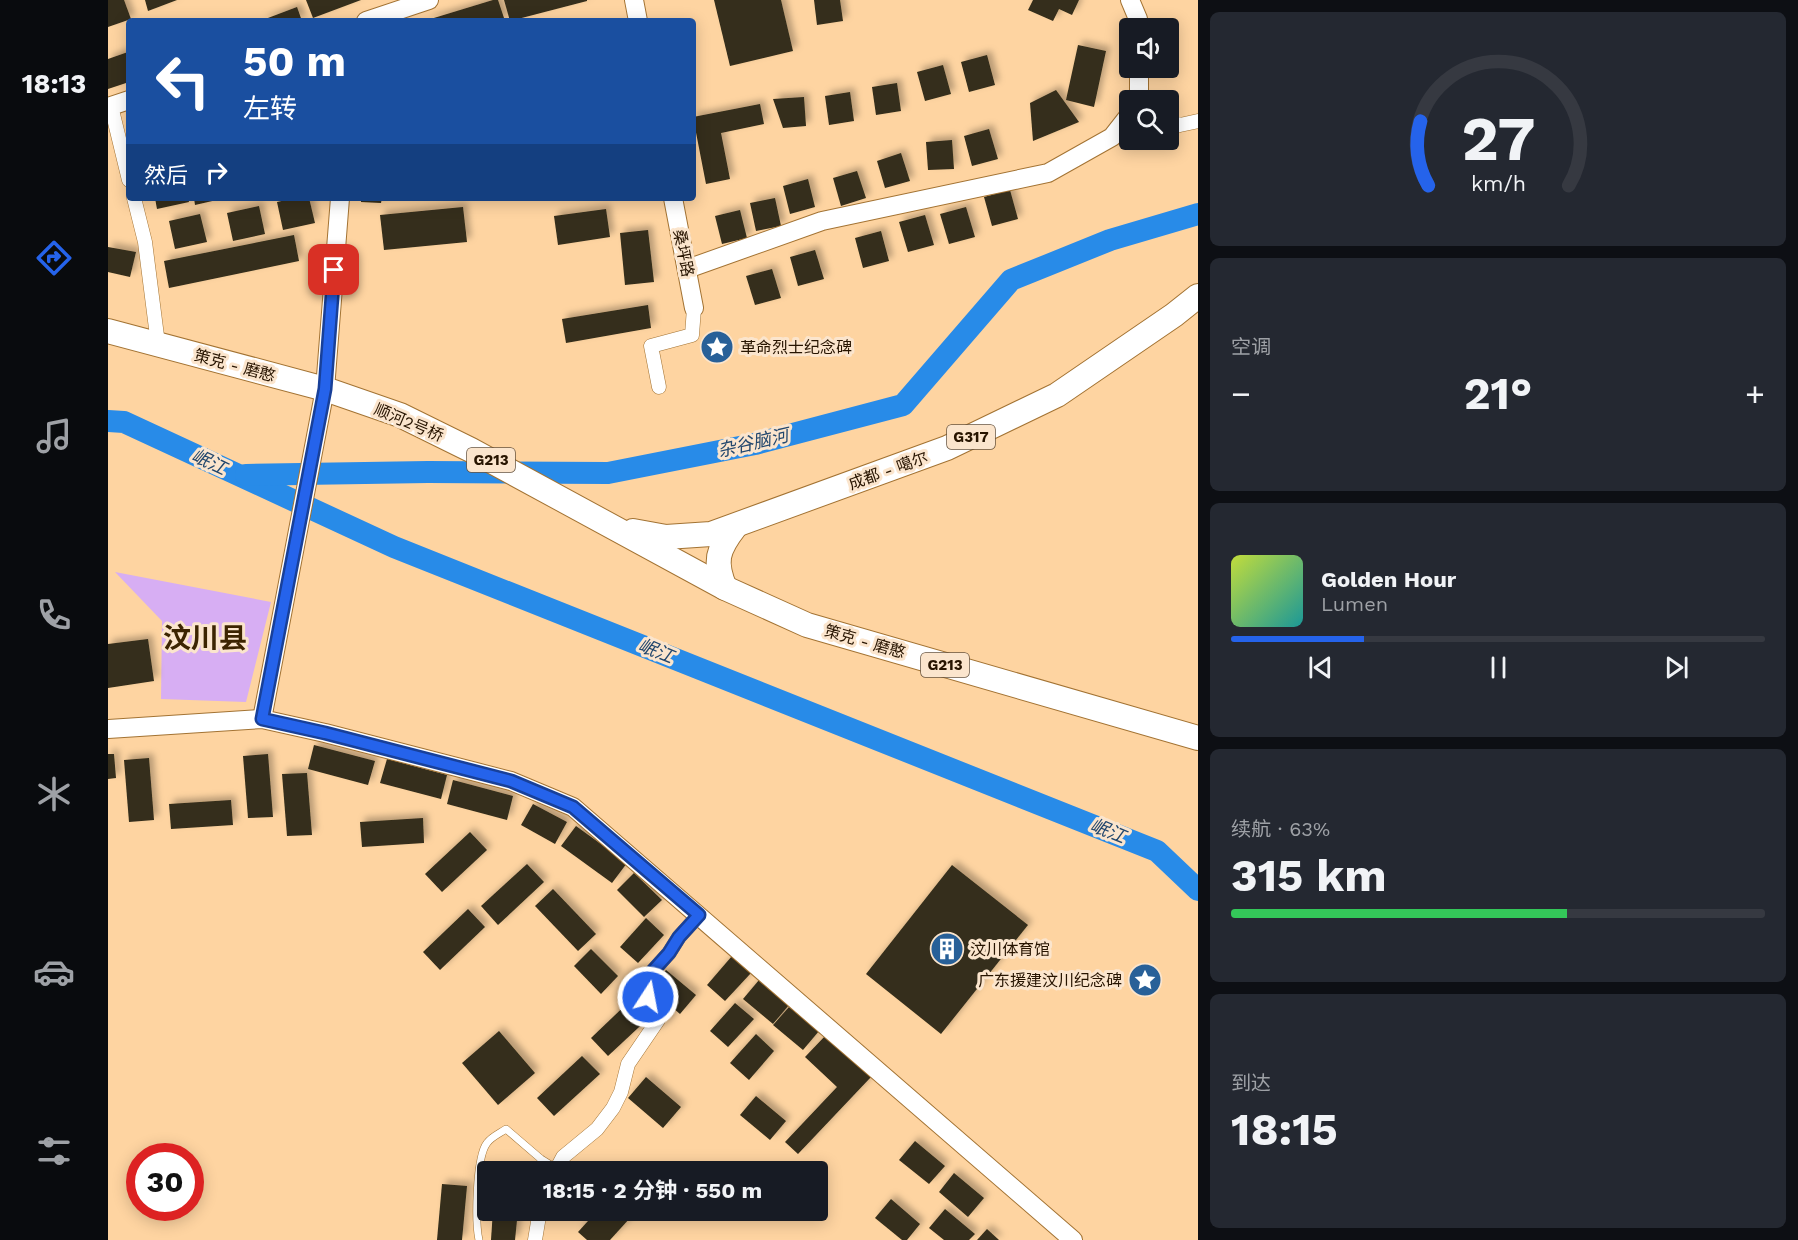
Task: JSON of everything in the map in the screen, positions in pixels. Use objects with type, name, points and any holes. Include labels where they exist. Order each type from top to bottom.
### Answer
[{"type":"highway","name":"成都 - 噶尔","points":[[616,528],[666,537],[711,534],[947,448],[1058,395],[1198,296]]},
{"type":"highway","name":"策克 - 磨憨","points":[[108,331],[325,389],[361,402]]},
{"type":"highway","name":"顺河2号桥","points":[[361,402],[400,415],[471,450],[616,528]]},
{"type":"highway","name":"策克 - 磨憨","points":[[616,528],[725,588],[807,625],[1198,738]]},
{"type":"highway","points":[[725,588],[719,573],[718,562],[728,529]]},
{"type":"street","points":[[375,18],[429,0]]},
{"type":"street","points":[[634,0],[637,18]]},
{"type":"street","points":[[1130,0],[1138,18]]},
{"type":"street","points":[[126,101],[109,106],[126,169]]},
{"type":"street","points":[[1179,125],[1198,121]]},
{"type":"street","points":[[687,269],[822,221],[1048,173],[1112,137],[1119,128]]},
{"type":"street","points":[[135,201],[145,242],[158,344]]},
{"type":"street","points":[[262,719],[325,389],[340,201]]},
{"type":"street","name":"桑坪路","points":[[674,201],[694,308]]},
{"type":"street","points":[[659,387],[651,346],[692,335],[694,308]]},
{"type":"street","points":[[108,729],[262,719],[511,781],[573,807],[1073,1240]]},
{"type":"street","points":[[561,1161],[597,1129],[613,1108],[621,1092],[628,1064],[658,1020],[660,1011],[648,997],[645,989],[651,973],[699,915]]},
{"type":"street","points":[[535,1240],[538,1221]]},
{"type":"lane","points":[[481,1161],[487,1143],[506,1129],[544,1161]]},
{"type":"lane","points":[[477,1211],[476,1223],[479,1240]]},
{"type":"shaded area","points":[[115,572],[271,602],[246,702],[161,699],[162,621]]},
{"type":"building","points":[[108,0],[124,0],[131,18],[108,27]]},
{"type":"building","points":[[145,0],[177,0],[148,11]]},
{"type":"building","points":[[306,0],[361,0],[313,18]]},
{"type":"building","points":[[498,0],[504,18],[434,18]]},
{"type":"building","points":[[504,0],[587,0],[522,18],[509,18]]},
{"type":"building","points":[[714,0],[781,0],[793,51],[730,66]]},
{"type":"building","points":[[814,0],[840,0],[843,21],[817,25]]},
{"type":"building","points":[[1033,0],[1079,0],[1072,15],[1059,9],[1053,21],[1028,10]]},
{"type":"building","points":[[297,7],[301,18],[268,18]]},
{"type":"building","points":[[1078,45],[1106,51],[1094,107],[1066,100]]},
{"type":"building","points":[[126,53],[126,83],[108,89],[108,59]]},
{"type":"building","points":[[987,55],[995,85],[969,92],[961,62]]},
{"type":"building","points":[[943,65],[951,94],[925,101],[917,72]]},
{"type":"building","points":[[897,83],[901,111],[876,115],[872,87]]},
{"type":"building","points":[[1056,90],[1079,122],[1033,141],[1030,103]]},
{"type":"building","points":[[850,92],[854,121],[829,125],[825,96]]},
{"type":"building","points":[[804,97],[806,126],[783,128],[773,99]]},
{"type":"building","points":[[760,104],[764,124],[721,133],[730,179],[706,184],[696,132],[696,116]]},
{"type":"building","points":[[989,129],[998,159],[972,166],[964,136]]},
{"type":"building","points":[[952,140],[954,169],[928,170],[926,142]]},
{"type":"building","points":[[901,153],[910,181],[885,188],[877,161]]},
{"type":"building","points":[[857,171],[866,198],[841,206],[833,178]]},
{"type":"building","points":[[808,179],[815,207],[790,214],[783,186]]},
{"type":"building","points":[[1010,190],[1018,219],[992,226],[984,197]]},
{"type":"building","points":[[775,198],[781,226],[756,231],[750,203]]},
{"type":"building","points":[[156,201],[189,202],[157,209]]},
{"type":"building","points":[[194,201],[212,201],[195,205]]},
{"type":"building","points":[[310,201],[315,223],[283,230],[277,202]]},
{"type":"building","points":[[361,201],[381,201],[381,203]]},
{"type":"building","points":[[259,206],[265,234],[233,241],[227,213]]},
{"type":"building","points":[[463,207],[467,242],[384,250],[380,215]]},
{"type":"building","points":[[966,207],[975,237],[949,244],[940,214]]},
{"type":"building","points":[[606,209],[610,237],[558,245],[554,216]]},
{"type":"building","points":[[740,210],[747,238],[722,244],[715,216]]},
{"type":"building","points":[[200,214],[207,242],[175,249],[169,221]]},
{"type":"building","points":[[925,215],[934,245],[908,252],[899,222]]},
{"type":"building","points":[[648,230],[654,282],[625,285],[620,233]]},
{"type":"building","points":[[881,231],[889,261],[863,268],[855,238]]},
{"type":"building","points":[[294,235],[299,261],[169,288],[164,261]]},
{"type":"building","points":[[108,247],[136,252],[130,277],[108,272]]},
{"type":"building","points":[[815,250],[824,279],[798,286],[790,257]]},
{"type":"building","points":[[772,269],[781,298],[755,305],[746,276]]},
{"type":"building","points":[[648,305],[651,328],[566,343],[562,319]]},
{"type":"building","points":[[148,639],[154,681],[108,688],[108,644]]},
{"type":"building","points":[[314,745],[375,761],[368,785],[308,769]]},
{"type":"building","points":[[108,754],[114,754],[116,778],[108,779]]},
{"type":"building","points":[[268,754],[273,817],[248,818],[243,756]]},
{"type":"building","points":[[149,758],[154,820],[129,822],[124,760]]},
{"type":"building","points":[[387,759],[447,775],[441,799],[380,783]]},
{"type":"building","points":[[307,773],[312,835],[287,836],[282,774]]},
{"type":"building","points":[[453,780],[513,796],[507,820],[447,804]]},
{"type":"building","points":[[231,800],[233,825],[171,829],[169,804]]},
{"type":"building","points":[[533,804],[567,822],[555,844],[521,825]]},
{"type":"building","points":[[423,818],[424,843],[362,847],[360,822]]},
{"type":"building","points":[[576,826],[627,863],[612,883],[561,846]]},
{"type":"building","points":[[470,832],[487,850],[442,892],[425,874]]},
{"type":"building","points":[[527,864],[544,882],[498,925],[481,906]]},
{"type":"building","name":"汶川体育馆","points":[[952,865],[1028,925],[941,1034],[866,974]]},
{"type":"building","points":[[634,873],[662,900],[644,917],[617,890]]},
{"type":"building","points":[[553,889],[596,934],[578,951],[535,906]]},
{"type":"building","points":[[468,909],[485,927],[440,970],[423,952]]},
{"type":"building","points":[[646,918],[664,935],[638,963],[620,947]]},
{"type":"building","points":[[591,949],[618,976],[601,994],[574,966]]},
{"type":"building","points":[[732,956],[751,973],[725,1001],[707,985]]},
{"type":"building","points":[[666,970],[696,995],[680,1014],[651,989]]},
{"type":"building","points":[[759,980],[789,1005],[773,1024],[743,999]]},
{"type":"building","points":[[636,995],[653,1014],[608,1056],[591,1038]]},
{"type":"building","points":[[735,1003],[754,1019],[728,1047],[710,1031]]},
{"type":"building","points":[[789,1007],[819,1031],[803,1050],[773,1025]]},
{"type":"building","points":[[499,1031],[535,1073],[498,1105],[462,1063]]},
{"type":"building","points":[[756,1034],[774,1051],[749,1080],[730,1063]]},
{"type":"building","points":[[826,1035],[871,1077],[798,1154],[785,1142],[837,1087],[805,1057]]},
{"type":"building","points":[[582,1056],[600,1074],[554,1116],[537,1098]]},
{"type":"building","points":[[646,1077],[681,1107],[663,1128],[628,1098]]},
{"type":"building","points":[[756,1096],[786,1121],[770,1140],[740,1115]]},
{"type":"building","points":[[915,1141],[945,1166],[929,1184],[899,1160]]},
{"type":"building","points":[[954,1173],[984,1198],[968,1217],[939,1192]]},
{"type":"building","points":[[442,1184],[467,1186],[462,1240],[437,1240]]},
{"type":"building","points":[[891,1199],[920,1224],[907,1240],[902,1240],[875,1218]]},
{"type":"building","points":[[945,1209],[975,1234],[969,1240],[944,1240],[929,1228]]},
{"type":"building","points":[[492,1221],[517,1221],[515,1240],[491,1240]]},
{"type":"building","points":[[588,1221],[627,1221],[610,1240],[587,1240],[578,1232]]},
{"type":"building","points":[[987,1229],[999,1240],[977,1240]]},
{"type":"waterway","name":"杂谷脑河","points":[[246,475],[428,472],[608,473],[755,444],[903,405],[1011,280],[1110,240],[1198,214]]},
{"type":"waterway","name":"岷江","points":[[108,421],[124,422],[394,547],[1157,851],[1198,890]]},
{"type":"place","name":"革命烈士纪念碑","points":[[717,347]]},
{"type":"place","name":"汶川体育馆","points":[[947,949]]},
{"type":"place","name":"广东援建汶川纪念碑","points":[[1145,980]]},
{"type":"district","name":"汶川县","points":[[205,638]]},
{"type":"route","points":[[334,270],[325,389],[262,719],[511,781],[573,807],[699,915],[651,973],[645,989],[648,997]]}]
